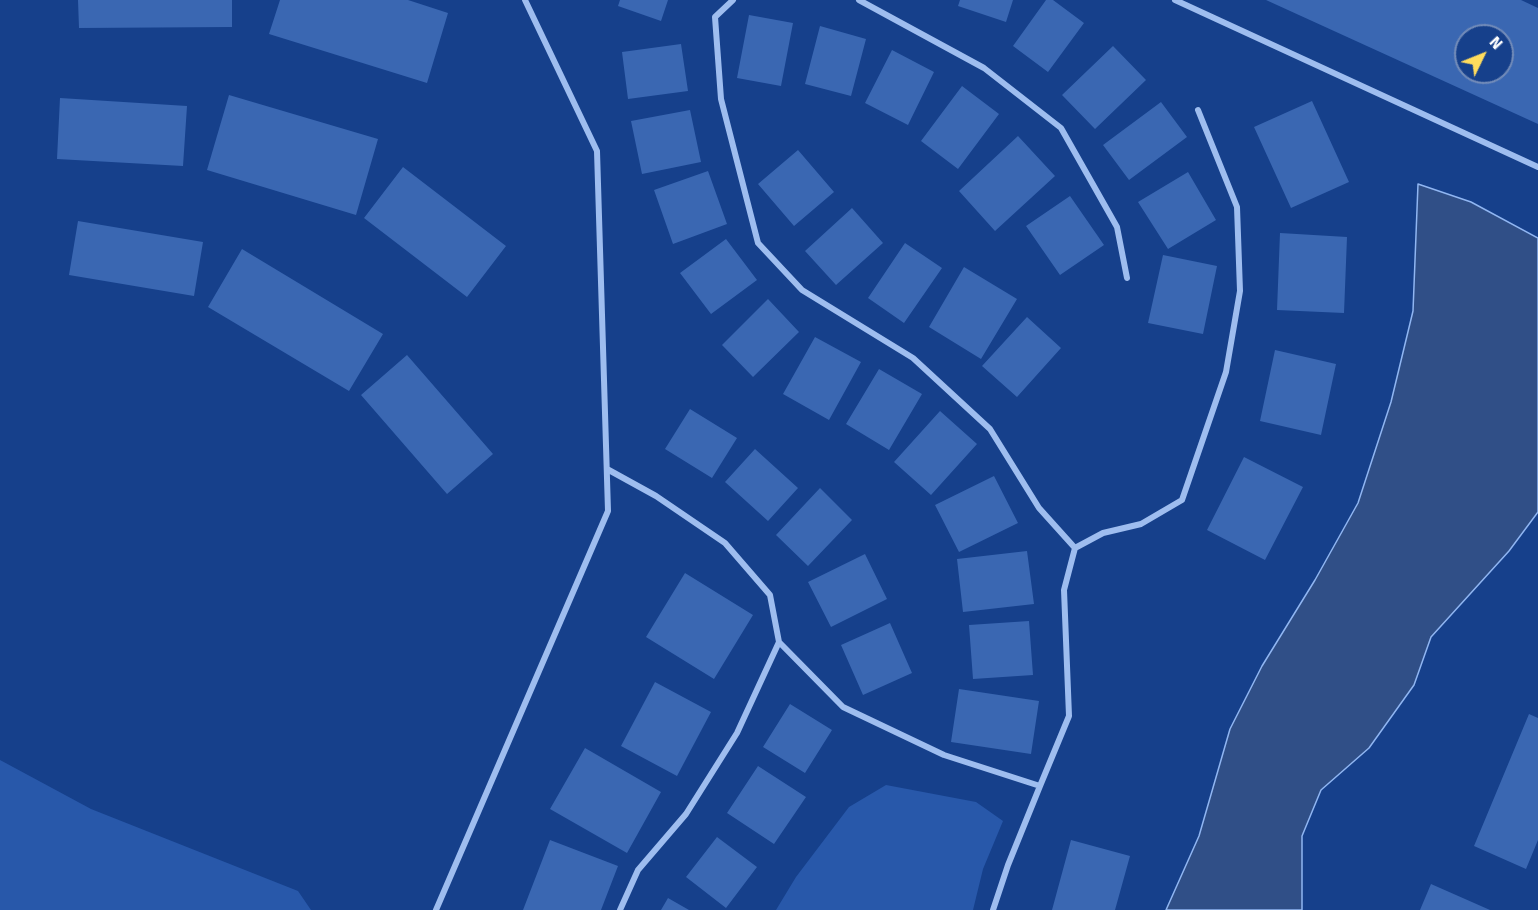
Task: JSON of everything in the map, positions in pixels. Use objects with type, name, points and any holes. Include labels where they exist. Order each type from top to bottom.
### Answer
[{"type":"street","points":[[436,910],[608,511],[597,151],[525,0]]},
{"type":"street","points":[[733,0],[715,17],[721,99],[758,243],[802,290],[913,358],[990,429],[1039,508],[1075,548]]},
{"type":"street","points":[[859,0],[984,68],[1061,128],[1118,227],[1127,278]]},
{"type":"street","points":[[1175,0],[1538,167]]},
{"type":"street","points":[[993,910],[1069,716],[1064,590],[1075,548],[1102,533],[1141,524],[1182,500],[1226,372],[1240,291],[1237,207],[1198,110]]},
{"type":"street","points":[[607,469],[656,496],[725,543],[770,595],[778,642],[737,734],[686,814],[638,870],[620,910]]},
{"type":"street","points":[[778,642],[843,707],[944,755],[1040,786]]},
{"type":"shaded area","points":[[1418,184],[1471,202],[1538,238],[1538,512],[1509,551],[1431,637],[1414,685],[1369,748],[1321,790],[1302,836],[1302,910],[1166,910],[1199,836],[1230,729],[1262,666],[1315,580],[1358,503],[1391,402],[1413,311]]},
{"type":"shaded area","points":[[0,760],[91,809],[298,891],[311,910],[0,910]]},
{"type":"shaded area","points":[[886,785],[976,802],[1003,821],[983,869],[973,910],[776,910],[796,877],[849,807]]},
{"type":"building","points":[[78,0],[232,0],[232,27],[79,28]]},
{"type":"building","points":[[280,0],[408,0],[448,13],[427,83],[269,34]]},
{"type":"building","points":[[620,0],[668,0],[661,21],[618,6]]},
{"type":"building","points":[[960,0],[1013,0],[1006,22],[958,6]]},
{"type":"building","points":[[1046,0],[1053,0],[1084,23],[1048,72],[1013,46]]},
{"type":"building","points":[[1266,0],[1521,0],[1538,8],[1538,124]]},
{"type":"building","points":[[749,15],[793,23],[781,86],[737,78]]},
{"type":"building","points":[[820,26],[866,39],[851,96],[805,84]]},
{"type":"building","points":[[681,44],[688,91],[628,99],[622,52]]},
{"type":"building","points":[[1113,46],[1146,80],[1095,129],[1062,95]]},
{"type":"building","points":[[892,50],[934,72],[908,125],[865,103]]},
{"type":"building","points":[[962,86],[999,114],[958,169],[921,141]]},
{"type":"building","points":[[229,95],[378,139],[356,215],[207,170]]},
{"type":"building","points":[[60,98],[187,106],[183,166],[57,159]]},
{"type":"building","points":[[1312,101],[1349,182],[1291,208],[1254,127]]},
{"type":"building","points":[[1161,102],[1187,137],[1129,180],[1103,145]]},
{"type":"building","points":[[690,110],[701,162],[642,174],[631,121]]},
{"type":"building","points":[[1018,136],[1055,176],[995,231],[959,191]]},
{"type":"building","points":[[798,150],[834,192],[794,226],[758,184]]},
{"type":"building","points":[[403,167],[506,246],[467,297],[364,218]]},
{"type":"building","points":[[708,171],[727,224],[673,244],[654,190]]},
{"type":"building","points":[[1188,172],[1216,220],[1168,249],[1138,202]]},
{"type":"building","points":[[1070,196],[1104,245],[1060,275],[1026,226]]},
{"type":"building","points":[[852,208],[883,243],[836,285],[805,251]]},
{"type":"building","points":[[78,221],[203,242],[194,296],[69,275]]},
{"type":"building","points":[[1280,233],[1347,237],[1344,313],[1277,310]]},
{"type":"building","points":[[726,239],[757,280],[711,314],[680,273]]},
{"type":"building","points":[[905,243],[942,268],[904,323],[868,298]]},
{"type":"building","points":[[242,249],[383,334],[349,391],[208,307]]},
{"type":"building","points":[[1163,255],[1217,266],[1203,334],[1148,323]]},
{"type":"building","points":[[964,267],[1017,299],[981,359],[929,327]]},
{"type":"building","points":[[768,299],[799,332],[753,377],[722,345]]},
{"type":"building","points":[[1027,317],[1061,348],[1017,397],[982,366]]},
{"type":"building","points":[[815,337],[861,362],[829,420],[783,394]]},
{"type":"building","points":[[1275,350],[1336,364],[1321,435],[1260,421]]},
{"type":"building","points":[[407,355],[493,454],[447,494],[361,395]]},
{"type":"building","points":[[879,369],[922,394],[889,450],[846,424]]},
{"type":"building","points":[[690,409],[737,438],[712,478],[665,449]]},
{"type":"building","points":[[940,411],[977,444],[931,495],[894,462]]},
{"type":"building","points":[[755,449],[798,488],[768,521],[725,482]]},
{"type":"building","points":[[1244,457],[1303,487],[1265,560],[1207,530]]},
{"type":"building","points":[[994,476],[1018,523],[959,552],[935,505]]},
{"type":"building","points":[[820,488],[852,520],[808,566],[776,535]]},
{"type":"building","points":[[1027,551],[1034,604],[963,612],[957,559]]},
{"type":"building","points":[[865,554],[887,599],[831,627],[808,582]]},
{"type":"building","points":[[685,573],[753,615],[714,679],[646,637]]},
{"type":"building","points":[[1029,621],[1033,675],[973,679],[969,625]]},
{"type":"building","points":[[890,623],[912,673],[863,695],[841,645]]},
{"type":"building","points":[[655,682],[711,712],[677,776],[621,746]]},
{"type":"building","points":[[959,689],[1039,701],[1031,754],[951,742]]},
{"type":"building","points":[[790,704],[832,730],[805,773],[763,747]]},
{"type":"building","points":[[1529,714],[1538,718],[1538,840],[1526,869],[1474,846]]},
{"type":"building","points":[[585,748],[661,792],[627,853],[550,809]]},
{"type":"building","points":[[758,766],[806,797],[774,844],[727,813]]},
{"type":"building","points":[[717,837],[757,867],[726,908],[686,877]]},
{"type":"building","points":[[550,840],[618,866],[601,910],[523,910]]},
{"type":"building","points":[[1071,840],[1130,856],[1115,910],[1052,910]]},
{"type":"building","points":[[1431,884],[1490,910],[1420,910]]},
{"type":"building","points":[[668,898],[689,910],[661,910]]}]
